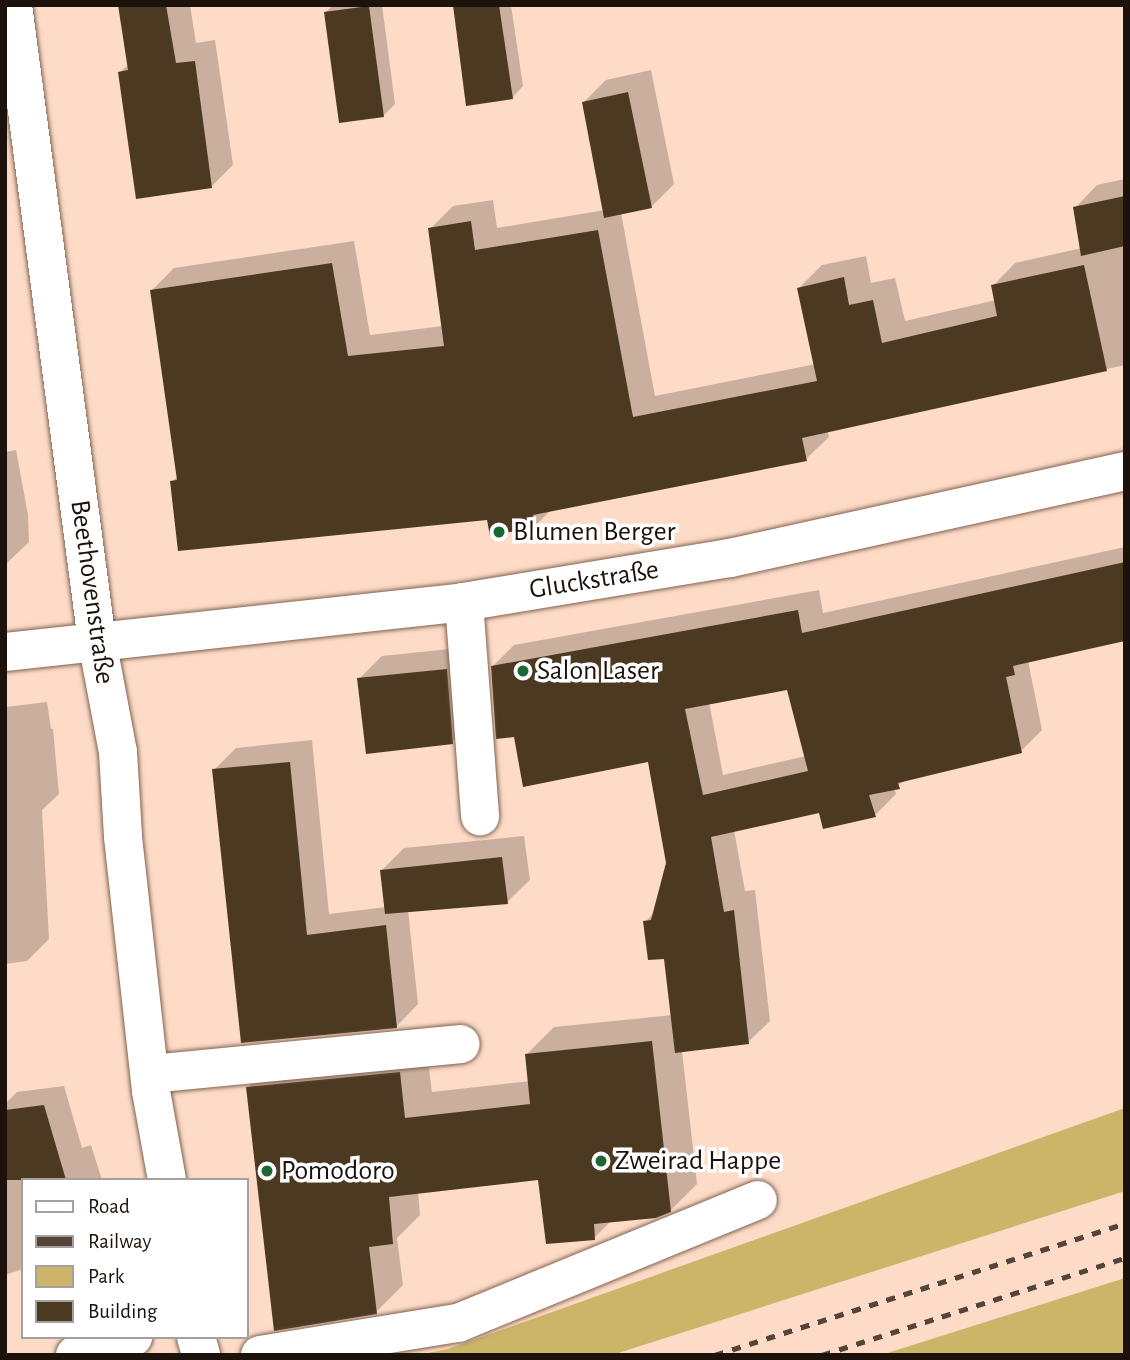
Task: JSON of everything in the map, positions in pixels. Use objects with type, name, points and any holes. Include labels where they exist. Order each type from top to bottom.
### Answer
[{"type":"street","name":"Beethovenstraße","points":[[13,5],[97,640],[118,752],[123,838],[150,1073],[167,1178]]},
{"type":"street","name":"Gluckstraße","points":[[5,652],[464,602],[730,558],[1125,471]]},
{"type":"street","points":[[464,602],[480,816]]},
{"type":"street","points":[[150,1073],[461,1044]]},
{"type":"street","points":[[260,1355],[458,1323],[758,1200]]},
{"type":"street","points":[[75,1355],[127,1339]]},
{"type":"green space","points":[[1125,1108],[1125,1191],[612,1355],[418,1355],[448,1349]]},
{"type":"green space","points":[[1125,1278],[1125,1355],[881,1355]]},
{"type":"building","points":[[118,5],[166,5],[176,63],[195,61],[212,188],[136,199],[118,72],[128,70]]},
{"type":"building","points":[[453,5],[499,5],[513,99],[466,106]]},
{"type":"building","points":[[369,6],[384,117],[339,123],[324,12]]},
{"type":"building","points":[[628,92],[652,208],[604,218],[582,102]]},
{"type":"building","points":[[1125,196],[1125,246],[1081,256],[1073,207]]},
{"type":"building","points":[[471,221],[475,250],[598,230],[633,417],[817,381],[797,288],[844,277],[849,305],[873,300],[882,343],[997,316],[991,285],[1084,265],[1107,371],[802,438],[807,461],[533,515],[536,527],[490,536],[487,520],[178,551],[170,481],[177,480],[150,290],[332,263],[348,356],[444,346],[428,228]]},
{"type":"building","points":[[1125,562],[1125,641],[1013,666],[1015,675],[1006,677],[1022,753],[898,783],[900,789],[869,795],[876,817],[823,829],[819,813],[711,837],[724,912],[734,910],[749,1044],[675,1053],[664,959],[648,960],[643,921],[651,920],[666,863],[648,762],[523,787],[514,737],[496,739],[491,666],[798,610],[802,633]],"holes":[[[787,690],[808,771],[703,795],[685,709]]]},
{"type":"building","points":[[447,669],[453,744],[366,754],[357,678]]},
{"type":"building","points":[[290,762],[307,935],[386,925],[397,1028],[241,1043],[212,769]]},
{"type":"building","points":[[502,857],[508,904],[385,914],[380,870]]},
{"type":"building","points":[[652,1041],[671,1212],[656,1218],[594,1224],[595,1240],[546,1244],[538,1180],[389,1197],[393,1244],[369,1247],[377,1314],[274,1331],[246,1087],[400,1072],[405,1118],[530,1104],[525,1054]]},
{"type":"building","points":[[44,1105],[65,1178],[5,1180],[5,1110]]},
{"type":"railway","points":[[715,1355],[1125,1223]]},
{"type":"railway","points":[[822,1355],[1125,1258]]},
{"type":"place","name":"Blumen Berger","points":[[499,532]]},
{"type":"place","name":"Salon Laser","points":[[523,671]]},
{"type":"place","name":"Zweirad Happe","points":[[601,1161]]},
{"type":"place","name":"Pomodoro","points":[[267,1171]]}]
